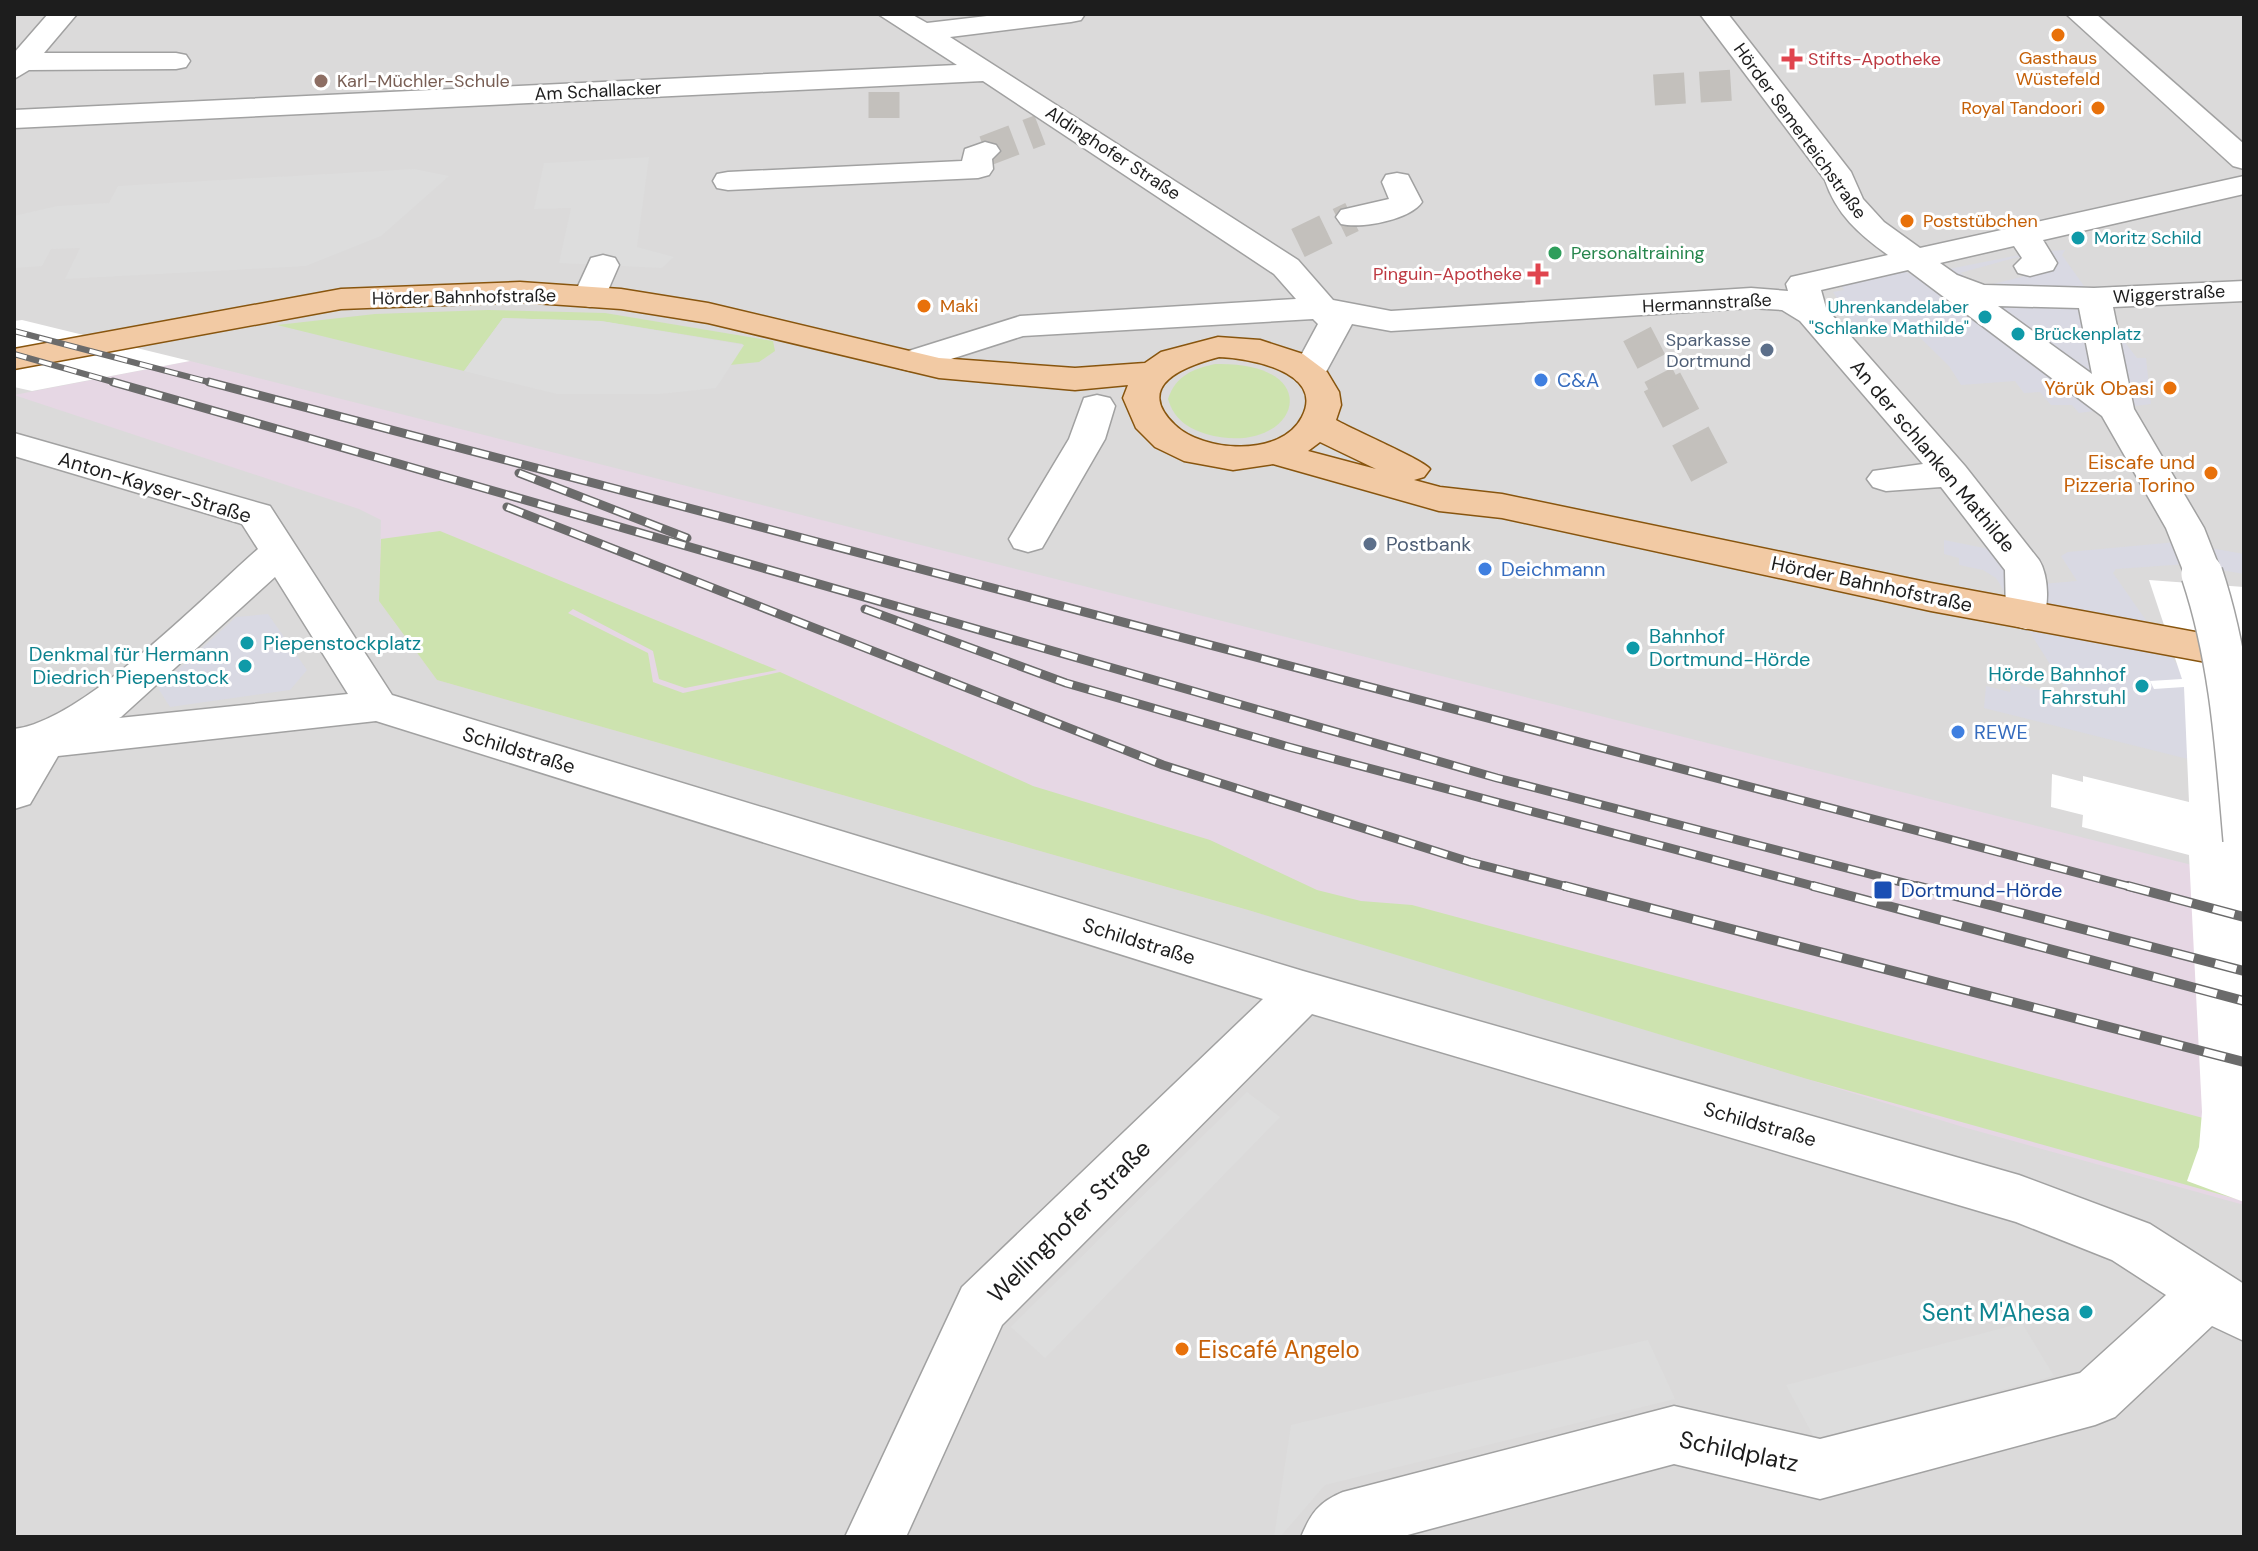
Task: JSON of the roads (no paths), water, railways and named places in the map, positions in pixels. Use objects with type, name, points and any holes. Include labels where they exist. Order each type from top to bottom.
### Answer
[{"type":"main road","name":"Hörder Bahnhofstraße","points":[[14,359],[341,299],[520,292],[590,297],[708,313],[925,364],[1075,379],[1152,373]]},
{"type":"main road","points":[[1199,350],[1257,350],[1286,359],[1309,374],[1321,391],[1324,409],[1318,425],[1298,443],[1275,453],[1225,458],[1193,452],[1165,439],[1143,416],[1140,401],[1143,385],[1165,363],[1199,350]]},
{"type":"main road","name":"Hörder Bahnhofstraße","points":[[925,364],[966,385],[1015,397],[1097,406],[1143,416]]},
{"type":"main road","name":"Hörder Bahnhofstraße","points":[[1318,425],[1367,453],[1502,506]]},
{"type":"main road","name":"Hörder Bahnhofstraße","points":[[1275,453],[1439,499],[1502,506],[2026,615],[2244,655]]},
{"type":"street","points":[[18,66],[63,14]]},
{"type":"street","name":"Aldinghofer Straße","points":[[892,14],[989,72],[1052,126],[1284,250],[1286,267],[1335,323],[1309,374]]},
{"type":"street","points":[[923,32],[1071,14]]},
{"type":"street","name":"Hörder Semerteichstraße","points":[[1714,14],[1840,179],[1848,202],[1873,229],[1920,266]]},
{"type":"street","points":[[2080,14],[2244,160]]},
{"type":"street","points":[[18,66],[176,61]]},
{"type":"street","name":"Am Schallacker","points":[[14,119],[879,85],[989,72]]},
{"type":"street","points":[[1734,85],[1766,83]]},
{"type":"street","points":[[728,181],[978,169],[976,155],[985,151]]},
{"type":"street","points":[[1352,217],[1403,205],[1406,202],[1397,182]]},
{"type":"street","points":[[1826,309],[1803,284],[1920,266],[2023,234],[2244,185]]},
{"type":"street","points":[[2023,234],[2036,264],[2056,283],[2094,298],[2116,409],[2174,506],[2196,554],[2220,629],[2239,755],[2244,840]]},
{"type":"street","points":[[590,297],[603,265]]},
{"type":"street","points":[[1920,266],[2116,409]]},
{"type":"street","name":"Wiggerstraße","points":[[1920,266],[1978,295],[2094,298],[2244,291]]},
{"type":"street","name":"Hermannstraße","points":[[925,364],[1020,326],[1320,308],[1391,321],[1751,298],[1794,300],[1826,309]]},
{"type":"street","points":[[1257,350],[1297,316],[1320,308]]},
{"type":"street","name":"An der schlanken Mathilde","points":[[1826,309],[2025,569],[2026,615]]},
{"type":"street","points":[[1028,539],[1087,439],[1097,406]]},
{"type":"street","name":"Anton-Kayser-Straße","points":[[14,444],[256,515],[280,551]]},
{"type":"street","points":[[1886,479],[1952,474]]},
{"type":"street","points":[[14,792],[30,743],[106,706],[280,551],[377,706]]},
{"type":"street","name":"Schildstraße","points":[[30,743],[377,706],[1303,991],[2019,1199],[2131,1242],[2227,1302]]},
{"type":"street","name":"Wellinghofer Straße","points":[[875,1537],[982,1306],[1303,991]]},
{"type":"street","name":"Schildplatz","points":[[1331,1537],[1343,1522],[1674,1435],[1820,1469],[2095,1397],[2165,1335],[2227,1302]]},
{"type":"tunnel","points":[[1654,90],[1734,85]]},
{"type":"tunnel","points":[[884,92],[884,118]]},
{"type":"tunnel","points":[[985,151],[1040,130]]},
{"type":"tunnel","points":[[1298,243],[1352,217]]},
{"type":"tunnel","points":[[1637,334],[1663,384]]},
{"type":"tunnel","points":[[1662,382],[1714,481]]},
{"type":"railway","points":[[14,331],[216,384]]},
{"type":"railway","points":[[14,354],[119,384]]},
{"type":"railway","points":[[113,382],[119,384]]},
{"type":"railway","points":[[209,382],[2135,888]]},
{"type":"railway","points":[[119,384],[1497,778],[1924,888]]},
{"type":"railway","points":[[519,473],[687,538]]},
{"type":"railway","points":[[507,507],[1163,765],[1470,862],[1572,888]]},
{"type":"railway","points":[[865,609],[1066,683],[1289,747],[1821,888]]},
{"type":"railway","points":[[1565,886],[2244,1062]]},
{"type":"railway","points":[[1813,886],[2244,1001]]},
{"type":"railway","points":[[1917,886],[2244,971]]},
{"type":"railway","points":[[2128,886],[2244,917]]},
{"type":"place","name":"Gasthaus Wüstefeld","points":[[2058,35]]},
{"type":"place","name":"Stifts-Apotheke","points":[[1792,59]]},
{"type":"place","name":"Karl-Müchler-Schule","points":[[321,81]]},
{"type":"place","name":"Royal Tandoori","points":[[2098,108]]},
{"type":"place","name":"Poststübchen","points":[[1907,221]]},
{"type":"place","name":"Moritz Schild","points":[[2078,238]]},
{"type":"place","name":"Personaltraining","points":[[1555,253]]},
{"type":"place","name":"Pinguin-Apotheke","points":[[1538,274]]},
{"type":"place","name":"Maki","points":[[924,306]]},
{"type":"place","name":"Uhrenkandelaber \"Schlanke Mathilde\"","points":[[1985,317]]},
{"type":"place","name":"Brückenplatz","points":[[2018,334]]},
{"type":"place","name":"Sparkasse Dortmund","points":[[1767,350]]},
{"type":"place","name":"C&A","points":[[1541,380]]},
{"type":"place","name":"Yörük Obasi","points":[[2170,388]]},
{"type":"place","name":"Eiscafe und Pizzeria Torino","points":[[2211,473]]},
{"type":"place","name":"Postbank","points":[[1370,544]]},
{"type":"place","name":"Deichmann","points":[[1485,569]]},
{"type":"place","name":"Piepenstockplatz","points":[[247,643]]},
{"type":"place","name":"Bahnhof Dortmund-Hörde","points":[[1633,648]]},
{"type":"place","name":"Denkmal für Hermann Diedrich Piepenstock","points":[[245,666]]},
{"type":"place","name":"Hörde Bahnhof Fahrstuhl","points":[[2142,686]]},
{"type":"place","name":"REWE","points":[[1958,732]]},
{"type":"place","name":"Dortmund-Hörde","points":[[1883,890]]},
{"type":"place","name":"Sent M'Ahesa","points":[[2086,1312]]},
{"type":"place","name":"Eiscafé Angelo","points":[[1182,1349]]}]
